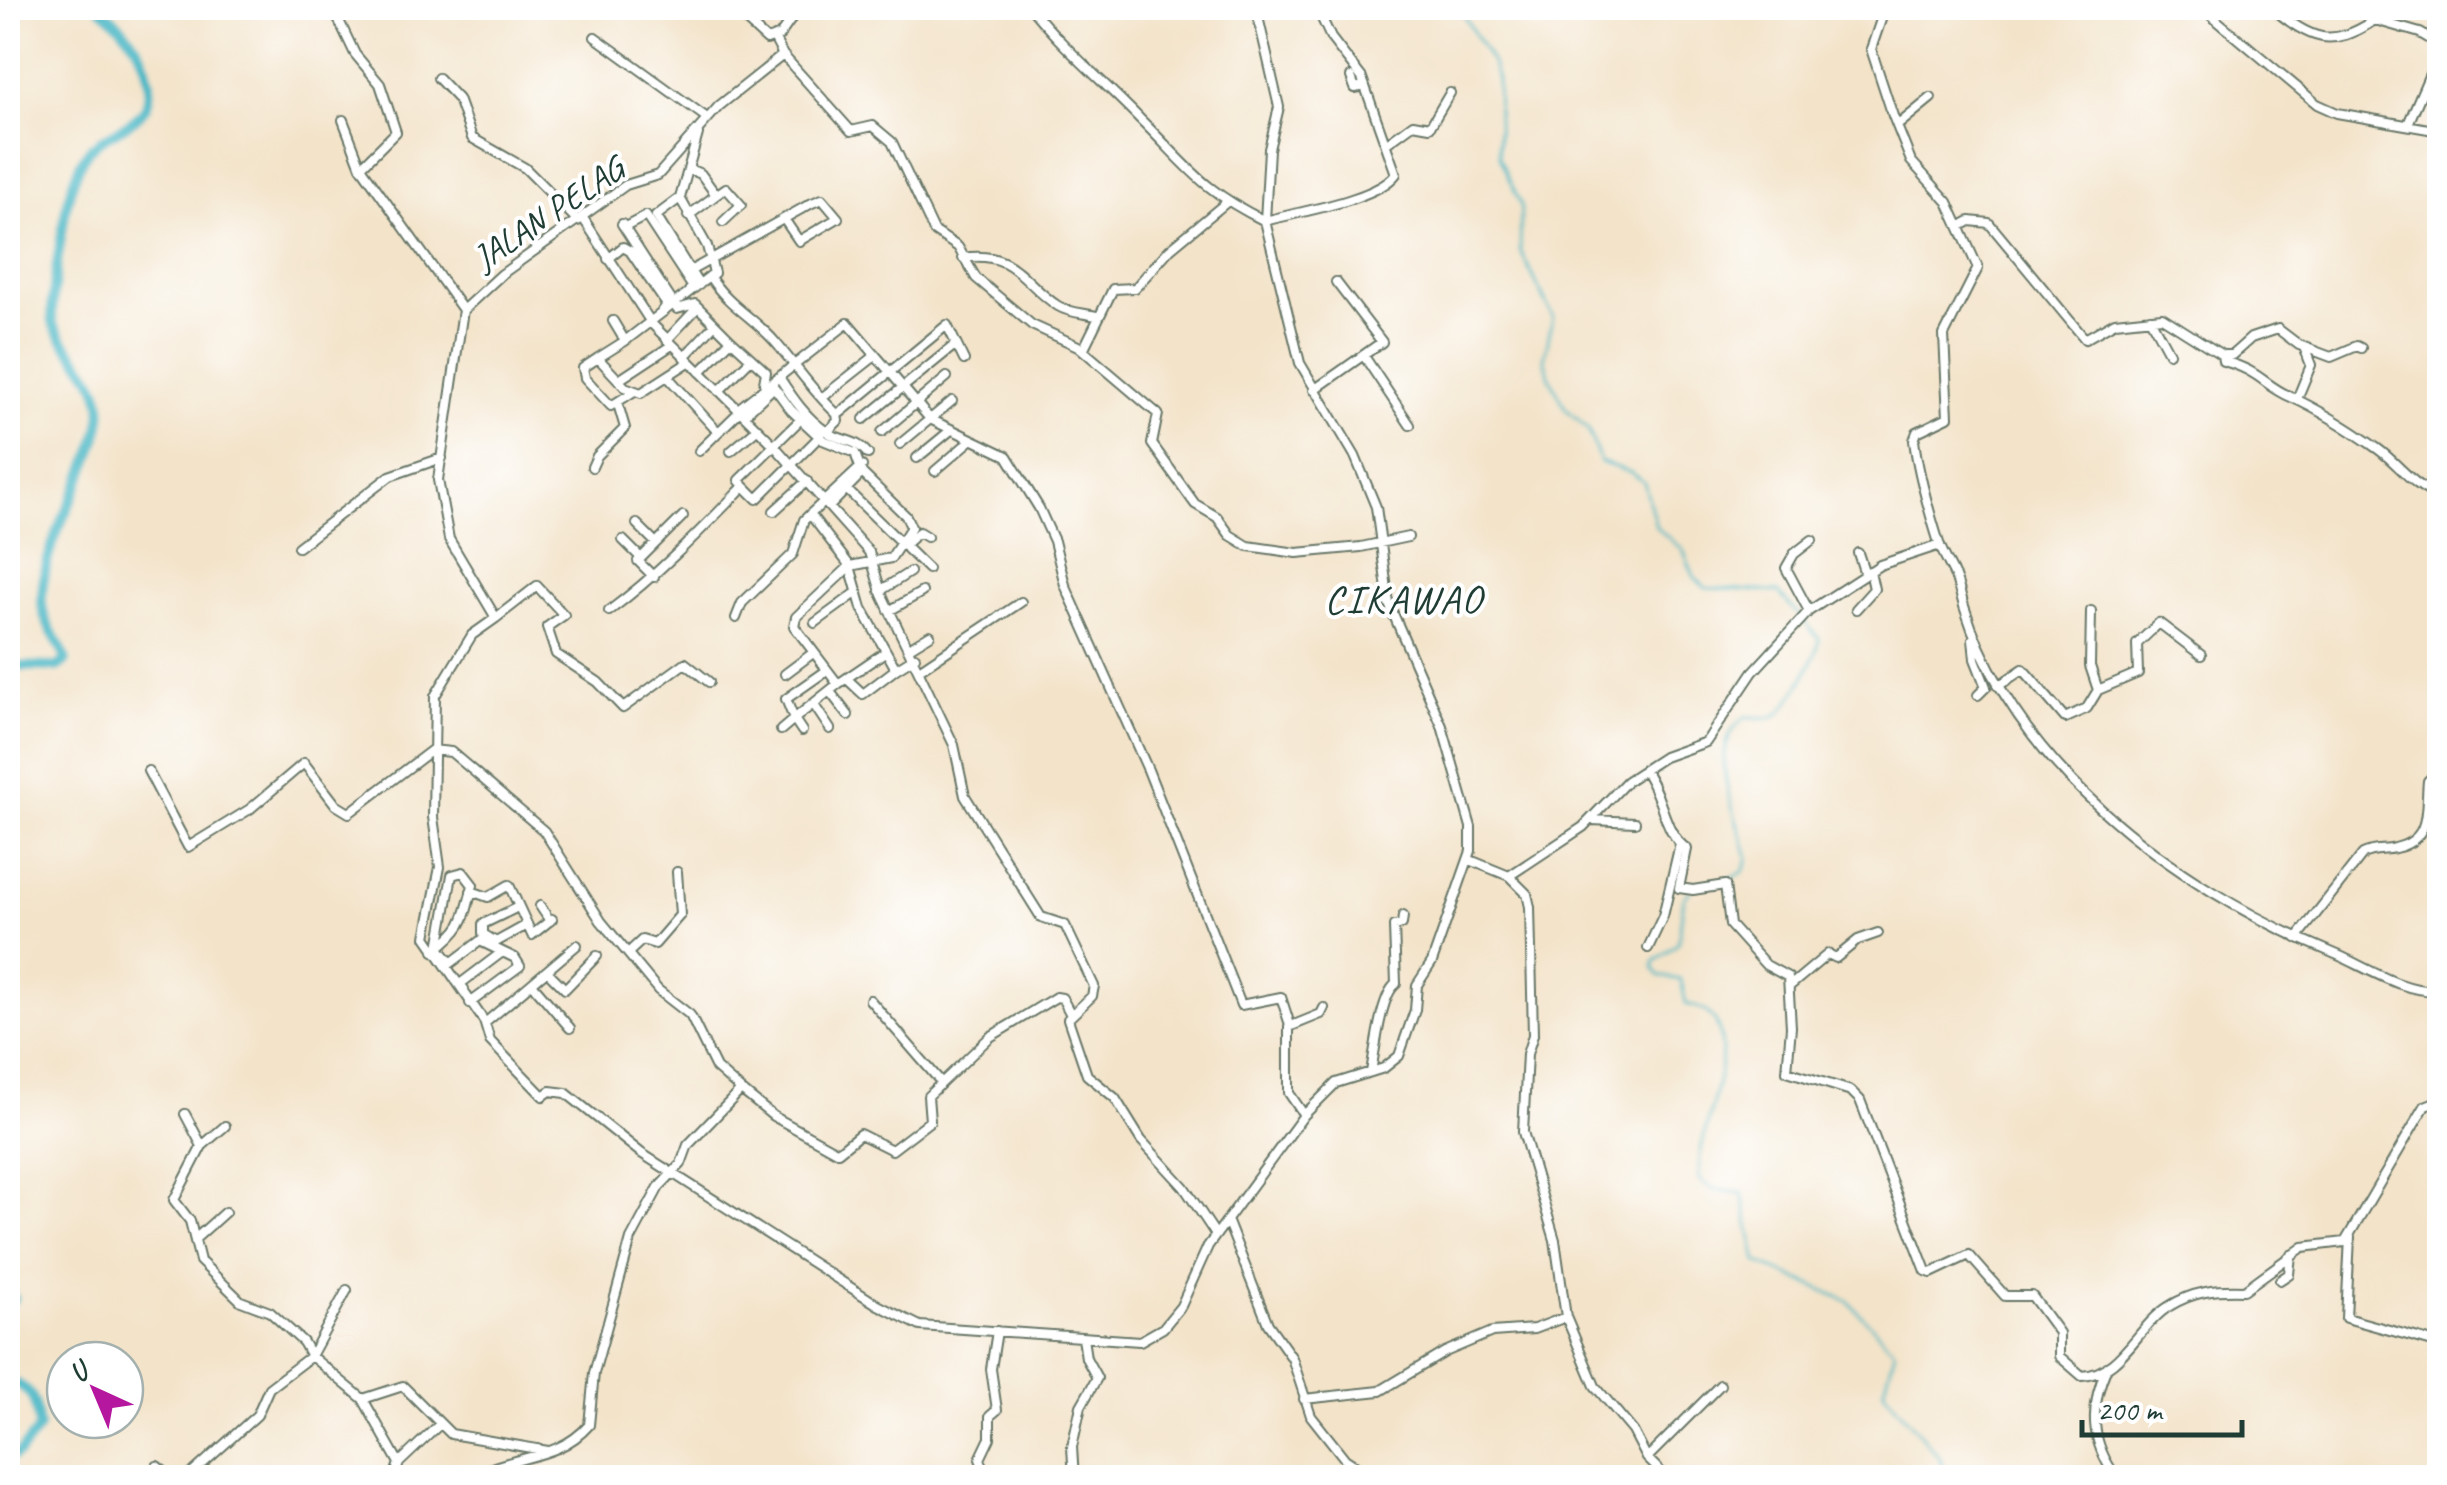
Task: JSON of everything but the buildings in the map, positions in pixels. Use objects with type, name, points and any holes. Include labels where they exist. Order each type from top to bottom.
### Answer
[{"type":"street","points":[[333,8],[355,54],[380,84],[396,132],[361,167]]},
{"type":"street","points":[[732,8],[758,37],[775,40]]},
{"type":"street","points":[[775,40],[799,8]]},
{"type":"street","points":[[1031,8],[1062,46],[1139,117],[1190,175],[1265,221],[1389,183],[1396,172],[1357,68],[1331,38],[1317,8]]},
{"type":"street","points":[[501,952],[460,984],[485,1023],[487,1038],[534,1090],[543,1096],[550,1091],[566,1092],[614,1133],[914,1324],[1140,1340],[1163,1328],[1180,1306],[1216,1235],[1304,1115],[1336,1083],[1389,1066],[1399,1056],[1415,1010],[1417,986],[1432,962],[1470,860],[1469,819],[1442,726],[1389,604],[1376,507],[1362,471],[1314,390],[1289,328],[1265,221],[1269,149],[1279,107],[1256,8]]},
{"type":"street","points":[[1885,8],[1871,48],[1898,125],[1916,170],[1948,202],[1978,268],[1970,288],[1954,308],[1944,335],[1948,417],[1921,429],[1914,438],[1940,546],[1998,686],[2051,759],[2141,843],[2233,905],[2297,938],[2395,980],[2440,990]]},
{"type":"street","points":[[2202,8],[2317,104],[2337,113],[2440,131]]},
{"type":"street","points":[[2272,8],[2313,36],[2350,37],[2374,20],[2420,33],[2440,48],[2408,124]]},
{"type":"street","points":[[595,36],[706,118]]},
{"type":"street","points":[[775,40],[783,55],[850,130],[871,125],[890,141],[934,231],[958,247],[976,278],[1032,325],[1083,350],[1158,414],[1152,444],[1196,504],[1217,517],[1236,540],[1263,551],[1284,552],[1408,537]]},
{"type":"street","name":"JALAN PELAG","points":[[506,629],[449,539],[438,480],[463,310],[477,294],[626,185],[658,175],[706,118],[783,55]]},
{"type":"street","points":[[1351,77],[1355,88],[1365,86]]},
{"type":"street","points":[[438,78],[458,100],[472,138],[525,168],[580,220],[651,323],[758,428],[873,561],[880,591],[955,749],[968,801],[1041,917],[1062,922],[1077,948],[1094,991],[1068,1019],[1087,1075],[1115,1098],[1140,1140],[1184,1187],[1216,1235]]},
{"type":"street","points":[[1388,143],[1413,124],[1430,127],[1450,94]]},
{"type":"street","points":[[1898,125],[1931,98]]},
{"type":"street","points":[[343,120],[361,167],[463,310]]},
{"type":"street","points":[[699,130],[680,198],[656,216],[699,286]]},
{"type":"street","points":[[689,169],[700,174],[716,195]]},
{"type":"street","points":[[688,216],[726,188],[741,205],[723,222]]},
{"type":"street","points":[[680,198],[714,270],[651,323],[588,362],[582,372],[611,406],[618,404],[632,392],[646,391],[668,377],[714,324]]},
{"type":"street","points":[[690,271],[711,258],[784,219],[822,199],[838,216],[834,228],[799,240],[784,219]]},
{"type":"street","points":[[1083,350],[1096,316],[1113,289],[1135,288],[1170,248],[1228,201]]},
{"type":"street","points":[[674,304],[692,286],[644,215],[624,225],[674,304],[680,311],[693,304],[698,307],[768,376],[740,412],[700,451]]},
{"type":"street","points":[[1961,226],[1970,220],[1989,223],[2084,340],[2115,322],[2162,316],[2222,355],[2232,356],[2252,338],[2278,328],[2304,347],[2331,356],[2356,346],[2361,348]]},
{"type":"street","points":[[608,259],[626,248],[656,288],[667,306],[651,323]]},
{"type":"street","points":[[963,258],[985,257],[1017,268],[1056,304],[1096,316]]},
{"type":"street","points":[[710,276],[728,303],[768,335],[839,416],[757,499],[739,480],[800,420]]},
{"type":"street","points":[[1314,390],[1382,342],[1336,282]]},
{"type":"street","points":[[619,380],[669,342],[698,307]]},
{"type":"street","points":[[2150,318],[2169,353]]},
{"type":"street","points":[[613,321],[624,341]]},
{"type":"street","points":[[758,392],[794,368],[848,322],[930,419],[1007,456],[1040,508],[1054,541],[1065,585],[1148,770],[1240,1002],[1246,1007],[1281,997],[1290,1025],[1289,1096],[1304,1115]]},
{"type":"street","points":[[840,412],[947,326],[964,360]]},
{"type":"street","points":[[700,372],[731,340]]},
{"type":"street","points":[[864,419],[956,344]]},
{"type":"street","points":[[2297,400],[2310,365],[2304,347]]},
{"type":"street","points":[[2222,355],[2223,361],[2256,370],[2297,400],[2304,400],[2379,450],[2417,486],[2440,496]]},
{"type":"street","points":[[824,398],[875,356]]},
{"type":"street","points":[[1364,356],[1410,425]]},
{"type":"street","points":[[598,358],[632,392]]},
{"type":"street","points":[[719,390],[750,359]]},
{"type":"street","points":[[668,377],[718,432]]},
{"type":"street","points":[[778,377],[824,434],[853,440],[868,454]]},
{"type":"street","points":[[882,432],[947,378]]},
{"type":"street","points":[[740,412],[774,387],[800,420],[850,448],[862,469],[910,521],[903,544]]},
{"type":"street","points":[[900,444],[952,401]]},
{"type":"street","points":[[592,467],[597,456],[625,428],[618,404]]},
{"type":"street","points":[[732,452],[758,428]]},
{"type":"street","points":[[917,458],[950,430]]},
{"type":"street","points":[[936,470],[970,441]]},
{"type":"street","points":[[298,547],[390,476],[442,458]]},
{"type":"street","points":[[736,618],[742,603],[792,554],[800,526],[810,514],[846,489],[862,469]]},
{"type":"street","points":[[826,505],[862,469]]},
{"type":"street","points":[[774,511],[806,482]]},
{"type":"street","points":[[609,611],[654,577],[744,486]]},
{"type":"street","points":[[846,489],[928,569]]},
{"type":"street","points":[[810,514],[850,566],[856,594],[896,669]]},
{"type":"street","points":[[654,577],[638,562],[684,516]]},
{"type":"street","points":[[637,524],[656,543]]},
{"type":"street","points":[[838,684],[795,629],[796,617],[850,566],[888,561],[919,532],[927,537]]},
{"type":"street","points":[[623,540],[641,558]]},
{"type":"street","points":[[1809,611],[1786,568],[1794,554],[1812,540]]},
{"type":"street","points":[[1509,876],[1592,820],[1615,789],[1664,757],[1706,742],[1753,672],[1809,611],[1868,572],[1940,546]]},
{"type":"street","points":[[1856,608],[1874,589],[1858,553]]},
{"type":"street","points":[[880,591],[910,572]]},
{"type":"street","points":[[472,1002],[425,932],[440,866],[432,817],[437,691],[472,635],[538,586],[564,616],[548,626],[556,654],[598,682],[623,708],[685,663],[709,682]]},
{"type":"street","points":[[889,611],[922,592]]},
{"type":"street","points":[[815,623],[856,594]]},
{"type":"street","points":[[919,670],[1020,602]]},
{"type":"street","points":[[2092,611],[2090,666],[2098,690]]},
{"type":"street","points":[[1998,686],[2024,670],[2064,718],[2088,708],[2098,690],[2138,672],[2138,644],[2159,624],[2201,655]]},
{"type":"street","points":[[910,648],[930,635]]},
{"type":"street","points":[[1974,635],[1974,660],[1986,686],[1978,695]]},
{"type":"street","points":[[782,730],[885,652]]},
{"type":"street","points":[[785,674],[812,654]]},
{"type":"street","points":[[847,679],[863,694],[914,657]]},
{"type":"street","points":[[802,731],[786,699],[826,671]]},
{"type":"street","points":[[831,693],[848,715]]},
{"type":"street","points":[[814,706],[830,729]]},
{"type":"street","points":[[148,771],[188,846],[250,809],[304,763],[336,806],[349,813],[432,750],[454,754],[511,807],[534,819],[572,868],[578,888],[658,990],[690,1016],[716,1068],[770,1114],[840,1153],[860,1134],[889,1149],[898,1147],[931,1119],[928,1096],[990,1037],[1060,996],[1070,1013]]},
{"type":"street","points":[[1644,770],[1659,789],[1672,837],[1687,852],[1678,885],[1681,890],[1725,885],[1730,925],[1766,965],[1788,977],[1791,985],[1787,1071],[1851,1091],[1860,1100],[1926,1270],[1931,1274],[1972,1256],[2005,1296],[2024,1294],[2037,1300],[2059,1332],[2059,1356],[2078,1374],[2086,1377],[2107,1367],[2168,1307],[2223,1287],[2244,1290],[2302,1246],[2337,1246],[2350,1237],[2424,1106],[2440,1100]]},
{"type":"street","points":[[2297,938],[2363,854],[2400,847],[2419,832],[2428,821],[2428,781],[2440,770]]},
{"type":"street","points":[[1592,820],[1635,822]]},
{"type":"street","points":[[1648,948],[1663,916],[1680,844]]},
{"type":"street","points":[[1470,860],[1509,876],[1526,894],[1530,907],[1533,1036],[1527,1054],[1523,1132],[1555,1240],[1566,1317],[1596,1386],[1633,1432],[1647,1458],[1667,1478]]},
{"type":"street","points":[[463,872],[473,885],[462,930],[437,950],[452,875],[463,872]]},
{"type":"street","points":[[628,952],[642,940],[654,945],[680,916],[677,872]]},
{"type":"street","points":[[471,891],[488,897],[510,885],[532,935],[551,920],[540,906]]},
{"type":"street","points":[[518,907],[483,924],[483,934],[496,942],[526,926]]},
{"type":"street","points":[[1371,1072],[1377,1032],[1390,988],[1396,985],[1394,925],[1403,923],[1403,916]]},
{"type":"street","points":[[1791,985],[1828,954],[1836,958],[1858,940],[1878,934]]},
{"type":"street","points":[[437,950],[451,964],[480,941],[520,966],[472,1002]]},
{"type":"street","points":[[485,1023],[549,973],[577,945]]},
{"type":"street","points":[[549,973],[565,989],[597,956]]},
{"type":"street","points":[[533,985],[570,1028]]},
{"type":"street","points":[[870,1000],[941,1082]]},
{"type":"street","points":[[1290,1025],[1321,1014],[1324,1008]]},
{"type":"street","points":[[473,1478],[533,1460],[571,1441],[591,1422],[594,1373],[631,1238],[659,1187],[684,1160],[688,1145],[741,1090]]},
{"type":"street","points":[[185,1114],[202,1146]]},
{"type":"street","points":[[225,1126],[202,1146],[174,1198],[190,1221],[200,1262],[244,1303],[272,1314],[304,1343],[311,1356],[364,1399],[398,1462]]},
{"type":"street","points":[[194,1239],[225,1212]]},
{"type":"street","points":[[1227,1220],[1268,1324],[1292,1358],[1304,1399],[1326,1440],[1345,1459],[1374,1478]]},
{"type":"street","points":[[2350,1237],[2346,1318],[2440,1344]]},
{"type":"street","points":[[2280,1280],[2289,1274],[2291,1256]]},
{"type":"street","points":[[187,1478],[256,1414],[270,1388],[311,1356],[347,1290]]},
{"type":"street","points":[[1304,1399],[1380,1391],[1445,1352],[1492,1332],[1534,1329],[1566,1317]]},
{"type":"street","points":[[988,1478],[980,1459],[990,1438],[990,1416],[997,1410],[991,1368],[997,1332]]},
{"type":"street","points":[[1074,1478],[1072,1447],[1081,1406],[1098,1378],[1086,1358],[1083,1338]]},
{"type":"street","points":[[2107,1367],[2096,1400],[2094,1436],[2111,1475]]},
{"type":"street","points":[[1647,1458],[1720,1385]]},
{"type":"street","points":[[364,1399],[403,1386],[451,1434],[548,1450]]},
{"type":"street","points":[[394,1478],[398,1462],[440,1424]]},
{"type":"street","points":[[158,1466],[172,1478]]},
{"type":"waterway","points":[[8,666],[57,667],[66,661],[44,616],[44,576],[58,530],[96,441],[101,405],[93,381],[54,326],[56,272],[66,206],[81,164],[96,144],[141,114],[149,96],[147,69],[136,46],[100,8]]},
{"type":"waterway","points":[[1459,8],[1492,63],[1497,80],[1499,157],[1521,205],[1520,250],[1553,317],[1544,359],[1566,409],[1588,429],[1600,462],[1632,473],[1644,482],[1656,527],[1683,550],[1695,578],[1706,588],[1778,592],[1799,615]]},
{"type":"waterway","points":[[1726,881],[1743,872],[1748,858],[1727,785],[1726,747],[1732,731],[1745,717],[1777,715],[1796,691],[1815,656],[1819,639],[1804,621]]},
{"type":"waterway","points":[[1690,891],[1684,898],[1678,943],[1654,962],[1654,969],[1660,976],[1681,980],[1686,1004],[1706,1011],[1718,1029],[1722,1048],[1720,1070],[1699,1162],[1700,1180],[1712,1189],[1742,1193],[1757,1262],[1848,1301],[1895,1351],[1884,1391],[1940,1458],[1945,1478]]},
{"type":"waterway","points":[[8,1295],[14,1298],[8,1304]]},
{"type":"waterway","points":[[8,1381],[23,1387],[32,1398],[39,1428],[20,1452],[8,1459]]},
{"type":"district","name":"CIKAWAO","points":[[1404,598]]}]
